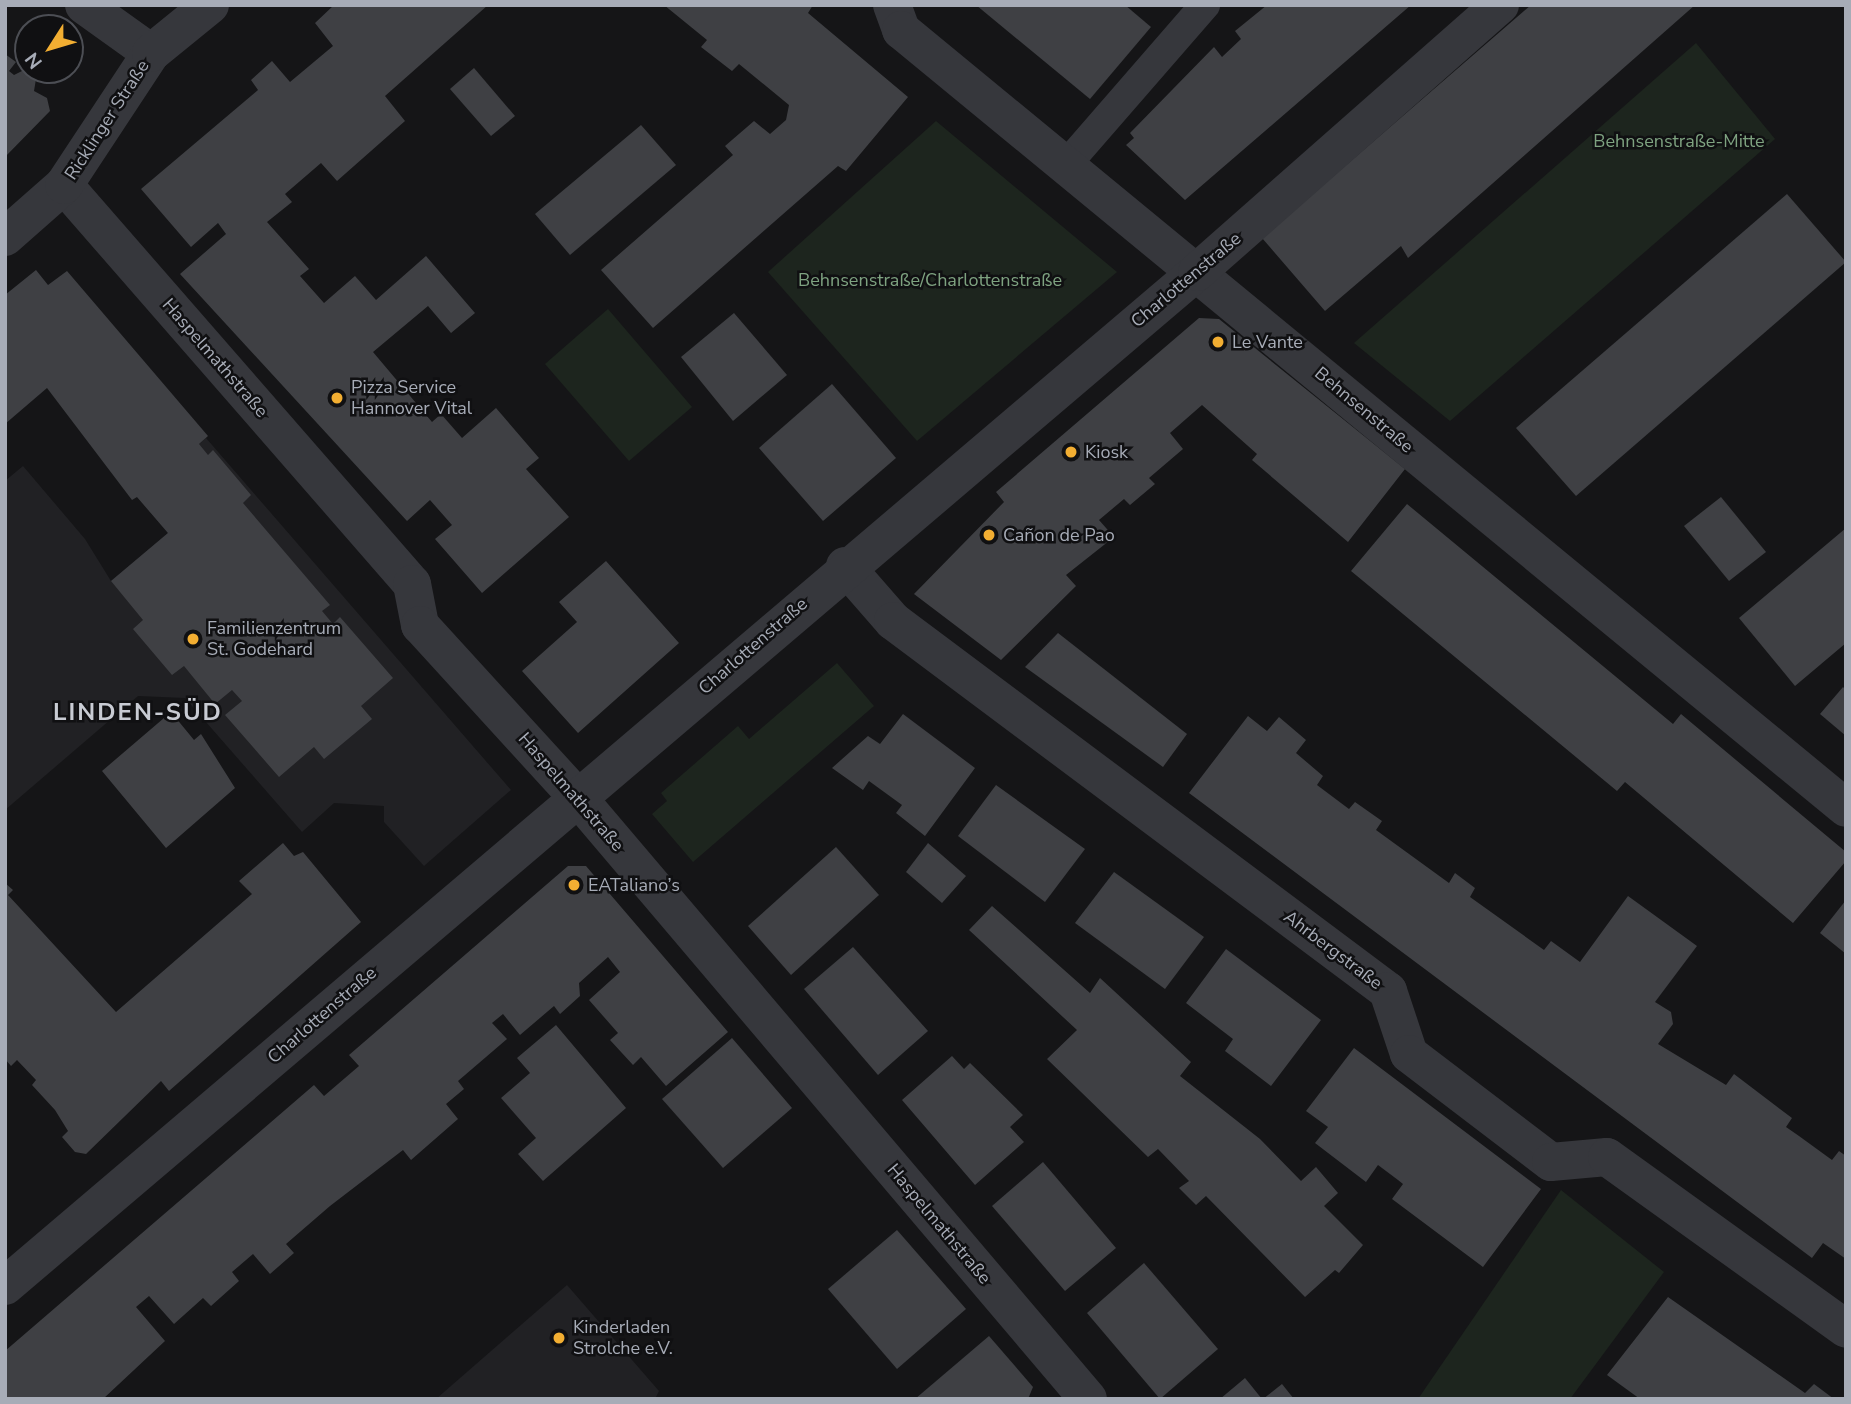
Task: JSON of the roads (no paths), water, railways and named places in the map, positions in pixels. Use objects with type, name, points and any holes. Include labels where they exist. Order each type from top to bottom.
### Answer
[{"type":"street","points":[[84,5],[151,53]]},
{"type":"street","name":"Ricklinger Straße","points":[[5,237],[64,185],[151,53],[210,5]]},
{"type":"street","name":"Behnsenstraße","points":[[892,5],[901,30],[1846,808]]},
{"type":"street","name":"Charlottenstraße","points":[[5,1286],[578,798],[845,566],[1197,272],[1500,5]]},
{"type":"street","name":"Haspelmathstraße","points":[[64,185],[412,584],[420,625],[578,798],[1087,1399]]},
{"type":"street","name":"Ahrbergstraße","points":[[845,566],[893,621],[1388,991],[1409,1055],[1551,1162],[1607,1157],[1846,1329]]},
{"type":"lane","points":[[1066,165],[1205,5]]},
{"type":"place","name":"Le Vante","points":[[1218,342]]},
{"type":"place","name":"Pizza Service Hannover Vital","points":[[337,398]]},
{"type":"place","name":"Kiosk","points":[[1071,452]]},
{"type":"place","name":"Cañon de Pao","points":[[989,535]]},
{"type":"place","name":"Familienzentrum St. Godehard","points":[[193,639]]},
{"type":"place","name":"EATaliano’s","points":[[574,885]]},
{"type":"place","name":"Kinderladen Strolche e.V.","points":[[559,1338]]},
{"type":"district","name":"LINDEN-SÜD","points":[[138,713]]},
{"type":"park label","name":"Behnsenstraße-Mitte","points":[[1679,141]]},
{"type":"park label","name":"Behnsenstraße/Charlottenstraße","points":[[930,280]]}]
